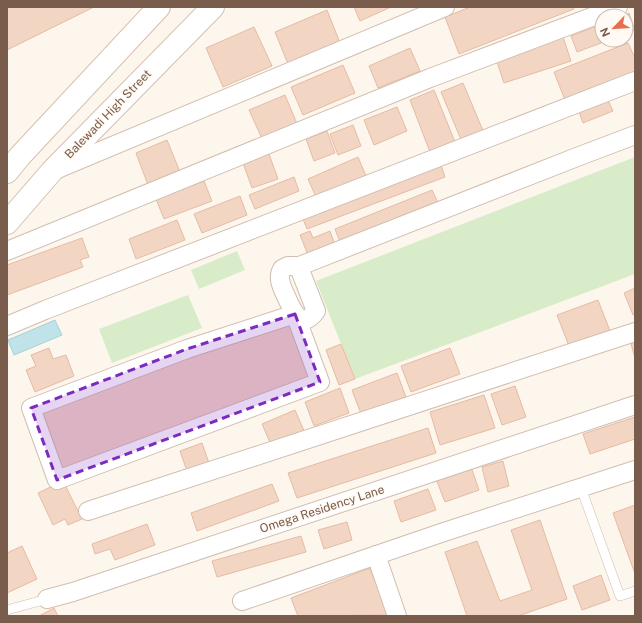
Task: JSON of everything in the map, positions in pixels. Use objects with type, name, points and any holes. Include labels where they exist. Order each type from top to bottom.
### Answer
[{"type":"street","points":[[7,172],[20,156],[159,7]]},
{"type":"street","name":"Balewadi High Street","points":[[7,223],[52,172],[212,7]]},
{"type":"street","points":[[52,172],[445,7]]},
{"type":"street","points":[[7,251],[430,78],[618,7]]},
{"type":"street","points":[[7,326],[52,307],[635,81]]},
{"type":"street","points":[[295,314],[187,349],[31,408],[57,480],[320,382],[295,314],[282,286],[279,275],[282,269],[288,266],[297,267],[635,135]]},
{"type":"street","points":[[88,511],[635,332]]},
{"type":"street","name":"Omega Residency Lane","points":[[47,599],[73,592],[635,405]]},
{"type":"street","points":[[242,602],[376,555],[635,470]]},
{"type":"street","points":[[376,555],[397,616]]},
{"type":"lane","points":[[581,488],[620,596],[635,590]]},
{"type":"lane","name":"Omega Residency Lane","points":[[7,610],[47,599]]},
{"type":"highlighted area","points":[[295,314],[320,382],[57,480],[31,408],[187,349]]},
{"type":"green space","points":[[635,157],[635,274],[355,379],[316,281]]},
{"type":"green space","points":[[237,251],[245,270],[199,289],[191,270]]},
{"type":"green space","points":[[188,295],[202,328],[112,363],[99,329]]},
{"type":"water","points":[[55,320],[62,335],[14,355],[8,340]]},
{"type":"building","points":[[7,7],[94,7],[7,50]]},
{"type":"building","points":[[354,7],[391,7],[360,21]]},
{"type":"building","points":[[470,7],[573,7],[574,9],[459,54],[445,17]]},
{"type":"building","points":[[327,10],[340,43],[288,64],[275,32]]},
{"type":"building","points":[[254,27],[272,66],[223,87],[206,48]]},
{"type":"building","points":[[594,27],[594,46],[577,52],[571,36]]},
{"type":"building","points":[[562,34],[571,61],[504,83],[495,56]]},
{"type":"building","points":[[410,48],[420,71],[378,88],[369,66]]},
{"type":"building","points":[[615,48],[630,48],[635,58],[635,73],[565,100],[554,72]]},
{"type":"building","points":[[343,65],[355,93],[303,115],[291,87]]},
{"type":"building","points":[[463,83],[484,133],[462,142],[441,92]]},
{"type":"building","points":[[434,90],[455,142],[430,152],[410,100]]},
{"type":"building","points":[[285,95],[298,126],[263,141],[249,110]]},
{"type":"building","points":[[606,96],[613,111],[583,123],[578,109]]},
{"type":"building","points":[[397,107],[407,131],[374,145],[364,120]]},
{"type":"building","points":[[353,125],[361,146],[338,155],[330,134]]},
{"type":"building","points":[[327,131],[335,153],[314,161],[306,139]]},
{"type":"building","points":[[167,140],[180,172],[148,185],[136,153]]},
{"type":"building","points":[[269,154],[278,179],[252,188],[243,163]]},
{"type":"building","points":[[358,157],[366,176],[316,197],[308,179]]},
{"type":"building","points":[[440,162],[445,177],[307,229],[301,214]]},
{"type":"building","points":[[294,177],[299,191],[255,209],[249,195]]},
{"type":"building","points":[[204,181],[212,201],[164,219],[156,199]]},
{"type":"building","points":[[432,190],[438,203],[340,242],[335,229]]},
{"type":"building","points":[[240,196],[247,215],[202,233],[194,214]]},
{"type":"building","points":[[177,220],[185,240],[136,259],[129,239]]},
{"type":"building","points":[[310,231],[313,238],[330,231],[335,245],[308,255],[300,235]]},
{"type":"building","points":[[82,238],[89,257],[80,260],[83,267],[7,295],[7,265]]},
{"type":"building","points":[[635,288],[635,314],[633,315],[624,293]]},
{"type":"building","points":[[598,300],[610,331],[569,346],[557,315]]},
{"type":"building","points":[[290,317],[313,380],[60,473],[37,410]]},
{"type":"building","points":[[635,336],[635,358],[629,337]]},
{"type":"building","points":[[341,344],[355,379],[339,385],[326,350]]},
{"type":"building","points":[[49,348],[53,359],[66,355],[74,376],[35,392],[26,370],[36,366],[31,355]]},
{"type":"building","points":[[450,348],[460,374],[411,392],[401,366]]},
{"type":"building","points":[[397,373],[406,397],[361,414],[352,390]]},
{"type":"building","points":[[515,386],[526,417],[502,425],[491,394]]},
{"type":"building","points":[[340,388],[349,413],[314,426],[305,402]]},
{"type":"building","points":[[484,395],[495,428],[440,445],[430,412]]},
{"type":"building","points":[[295,410],[305,433],[272,447],[262,424]]},
{"type":"building","points":[[635,417],[635,439],[590,454],[583,434]]},
{"type":"building","points":[[428,428],[436,453],[297,498],[288,473]]},
{"type":"building","points":[[202,443],[210,466],[188,474],[180,451]]},
{"type":"building","points":[[503,461],[509,486],[488,492],[482,467]]},
{"type":"building","points":[[471,467],[479,490],[445,502],[436,479]]},
{"type":"building","points":[[63,481],[82,519],[68,525],[65,519],[53,525],[38,493]]},
{"type":"building","points":[[272,484],[279,501],[197,531],[191,513]]},
{"type":"building","points":[[428,489],[436,510],[401,522],[394,501]]},
{"type":"building","points":[[635,505],[635,574],[613,513]]},
{"type":"building","points":[[540,520],[567,599],[518,616],[467,616],[445,552],[477,541],[500,601],[532,590],[511,530]]},
{"type":"building","points":[[347,522],[352,540],[324,549],[318,530]]},
{"type":"building","points":[[147,524],[155,545],[115,560],[110,549],[95,554],[92,544]]},
{"type":"building","points":[[301,536],[306,552],[217,577],[212,561]]},
{"type":"building","points":[[22,546],[37,579],[7,593],[7,553]]},
{"type":"building","points":[[370,568],[388,615],[298,616],[291,598]]},
{"type":"building","points":[[601,575],[610,600],[582,610],[573,586]]},
{"type":"building","points":[[54,608],[58,616],[39,616]]}]
